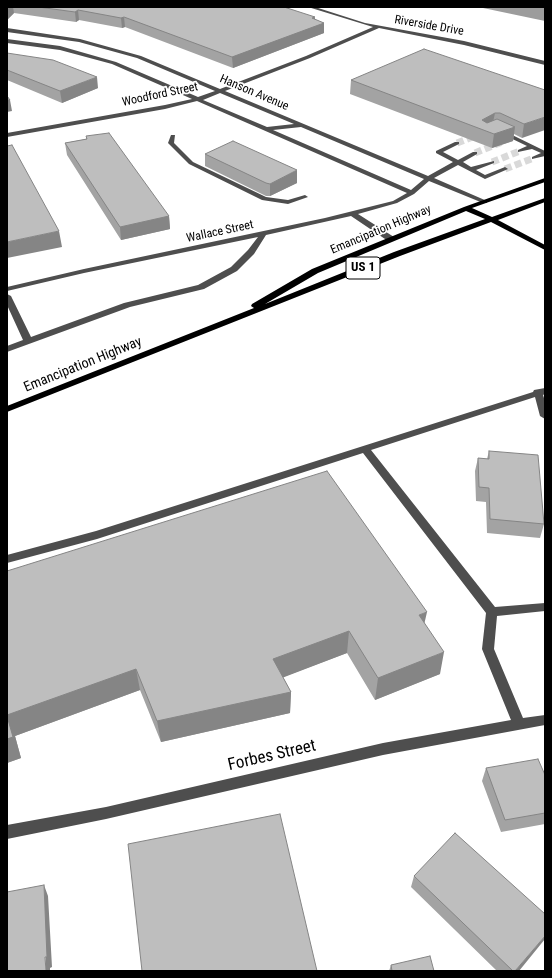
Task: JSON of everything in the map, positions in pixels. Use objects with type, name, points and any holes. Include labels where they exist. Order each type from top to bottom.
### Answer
[{"type":"main road","name":"Emancipation Highway","points":[[235,319],[315,271],[466,208],[545,180]]},
{"type":"main road","name":"Emancipation Highway","points":[[7,409],[397,254],[545,200]]},
{"type":"main road","points":[[466,208],[532,240],[545,248]]},
{"type":"street","name":"Riverside Drive","points":[[310,7],[338,17],[378,27],[464,43],[545,63]]},
{"type":"street","name":"Woodford Street","points":[[7,135],[165,107],[198,99],[222,91],[378,27]]},
{"type":"street","name":"Hanson Avenue","points":[[7,30],[87,42],[125,53],[222,91],[485,202]]},
{"type":"street","points":[[26,43],[40,34]]},
{"type":"street","name":"Hanson Avenue","points":[[7,41],[67,50],[100,58],[198,99],[412,193]]},
{"type":"street","points":[[267,129],[301,125]]},
{"type":"street","points":[[495,128],[545,154]]},
{"type":"street","points":[[173,136],[171,143],[191,163],[234,182],[264,199],[288,202],[305,197]]},
{"type":"street","points":[[502,142],[512,137]]},
{"type":"street","points":[[457,143],[438,152],[485,176],[505,169]]},
{"type":"street","points":[[520,151],[531,146]]},
{"type":"street","name":"Wallace Street","points":[[7,289],[84,271],[263,234],[395,202],[412,193],[429,178],[475,153]]},
{"type":"street","points":[[534,158],[545,154]]},
{"type":"street","points":[[471,169],[492,162]]},
{"type":"street","points":[[352,213],[391,239]]},
{"type":"street","points":[[7,349],[127,305],[201,287],[234,269],[251,252],[263,234]]},
{"type":"street","points":[[7,296],[28,341]]},
{"type":"street","points":[[7,559],[97,535],[541,391],[545,416]]},
{"type":"street","points":[[365,449],[492,612],[488,649],[519,724]]},
{"type":"street","points":[[492,612],[545,607]]},
{"type":"street","name":"Forbes Street","points":[[7,832],[106,813],[383,749],[545,720]]},
{"type":"shaded area","points":[[480,7],[545,7],[545,21],[483,8]]},
{"type":"building","points":[[38,7],[284,7],[315,17],[312,18],[324,23],[232,57],[124,17],[121,18],[78,10],[75,12]]},
{"type":"building","points":[[424,49],[545,90],[545,117],[524,124],[500,113],[495,113],[482,120],[487,123],[497,119],[515,127],[494,134],[351,80]]},
{"type":"building","points":[[7,53],[53,60],[97,77],[60,91],[7,70]]},
{"type":"building","points":[[109,133],[169,216],[120,227],[65,143],[87,139],[86,136]]},
{"type":"building","points":[[233,141],[297,170],[270,184],[205,154]]},
{"type":"building","points":[[12,145],[59,231],[7,242],[7,146]]},
{"type":"building","points":[[489,451],[538,455],[544,524],[490,519],[489,488],[479,487],[478,458],[489,459]]},
{"type":"building","points":[[327,471],[427,612],[419,615],[444,652],[378,678],[349,631],[273,659],[291,692],[157,721],[136,669],[7,715],[7,571]]},
{"type":"building","points":[[7,716],[13,737],[7,739]]},
{"type":"building","points":[[538,759],[545,775],[545,813],[505,820],[486,768]]},
{"type":"building","points":[[280,814],[317,971],[142,971],[128,844]]},
{"type":"building","points":[[455,833],[545,914],[545,936],[515,971],[513,971],[414,876]]},
{"type":"building","points":[[44,885],[47,957],[45,957],[46,971],[7,971],[7,892]]},
{"type":"building","points":[[430,956],[434,971],[392,971],[391,965]]},
{"type":"tunnel","points":[[457,143],[480,134]]},
{"type":"tunnel","points":[[475,153],[502,142]]},
{"type":"tunnel","points":[[492,162],[520,151]]},
{"type":"tunnel","points":[[505,169],[534,158]]}]
